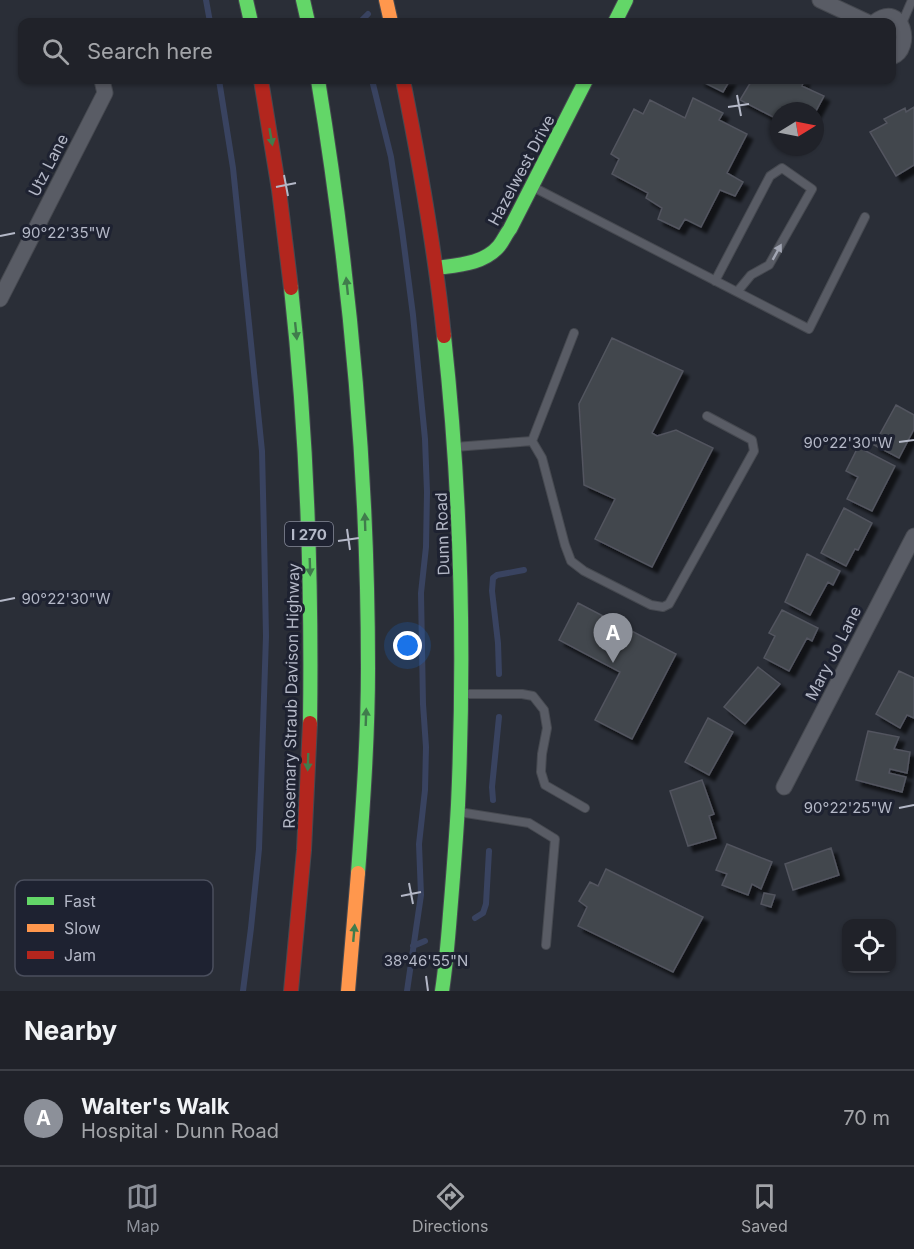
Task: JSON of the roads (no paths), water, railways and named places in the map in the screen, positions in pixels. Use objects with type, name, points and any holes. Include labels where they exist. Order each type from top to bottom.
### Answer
[{"type":"main road","points":[[246,0],[249,18]]},
{"type":"main road","points":[[303,0],[307,18]]},
{"type":"main road","points":[[386,0],[390,18]]},
{"type":"main road","points":[[617,18],[627,0]]},
{"type":"main road","name":"Rosemary Straub Davison Highway","points":[[262,84],[288,256],[299,366],[307,488],[311,695],[307,805],[291,991]]},
{"type":"main road","points":[[319,84],[342,235],[354,342],[362,452],[366,562],[368,671],[364,780],[358,888],[348,991]]},
{"type":"main road","name":"Dunn Road","points":[[404,84],[436,268],[445,341],[457,489],[461,694],[458,812],[442,991]]},
{"type":"main road","name":"Hazelwest Drive","points":[[436,268],[468,264],[486,258],[499,246],[510,229],[584,84]]},
{"type":"street","points":[[820,0],[858,18]]},
{"type":"street","points":[[881,18],[897,17],[903,21],[910,32],[908,45],[896,56]]},
{"type":"street","name":"Utz Lane","points":[[0,299],[105,93],[103,84]]},
{"type":"street","name":"Mary Jo Lane","points":[[784,787],[914,536]]},
{"type":"lane","points":[[903,21],[912,0]]},
{"type":"lane","points":[[716,281],[770,176],[782,168],[812,189],[770,265],[751,275],[737,292]]},
{"type":"lane","points":[[532,186],[809,329],[865,217]]},
{"type":"lane","points":[[532,441],[574,333]]},
{"type":"lane","points":[[532,441],[542,458],[571,561],[584,571],[651,605],[663,607],[669,604],[754,451],[752,440],[707,416]]},
{"type":"lane","points":[[453,447],[532,441]]},
{"type":"lane","points":[[461,694],[533,696],[544,710],[547,728],[541,772],[544,785],[585,808]]},
{"type":"lane","points":[[458,812],[529,823],[555,839],[546,945]]},
{"type":"waterway","points":[[206,0],[209,18]]},
{"type":"waterway","points":[[364,18],[368,14]]},
{"type":"waterway","points":[[220,84],[233,168],[262,451],[266,636],[259,849],[243,991]]},
{"type":"waterway","points":[[373,84],[391,157],[402,230],[425,439],[427,492],[426,547],[421,593],[426,747],[425,790],[419,844],[421,895],[407,991]]},
{"type":"waterway","points":[[499,674],[492,591],[493,578],[497,575],[524,570]]},
{"type":"waterway","points":[[493,800],[492,787],[499,717]]},
{"type":"waterway","points":[[475,918],[483,913],[486,904],[489,851]]},
{"type":"waterway","points":[[413,946],[425,941]]},
{"type":"place","name":"Walter's Walk","points":[[613,663]]}]
